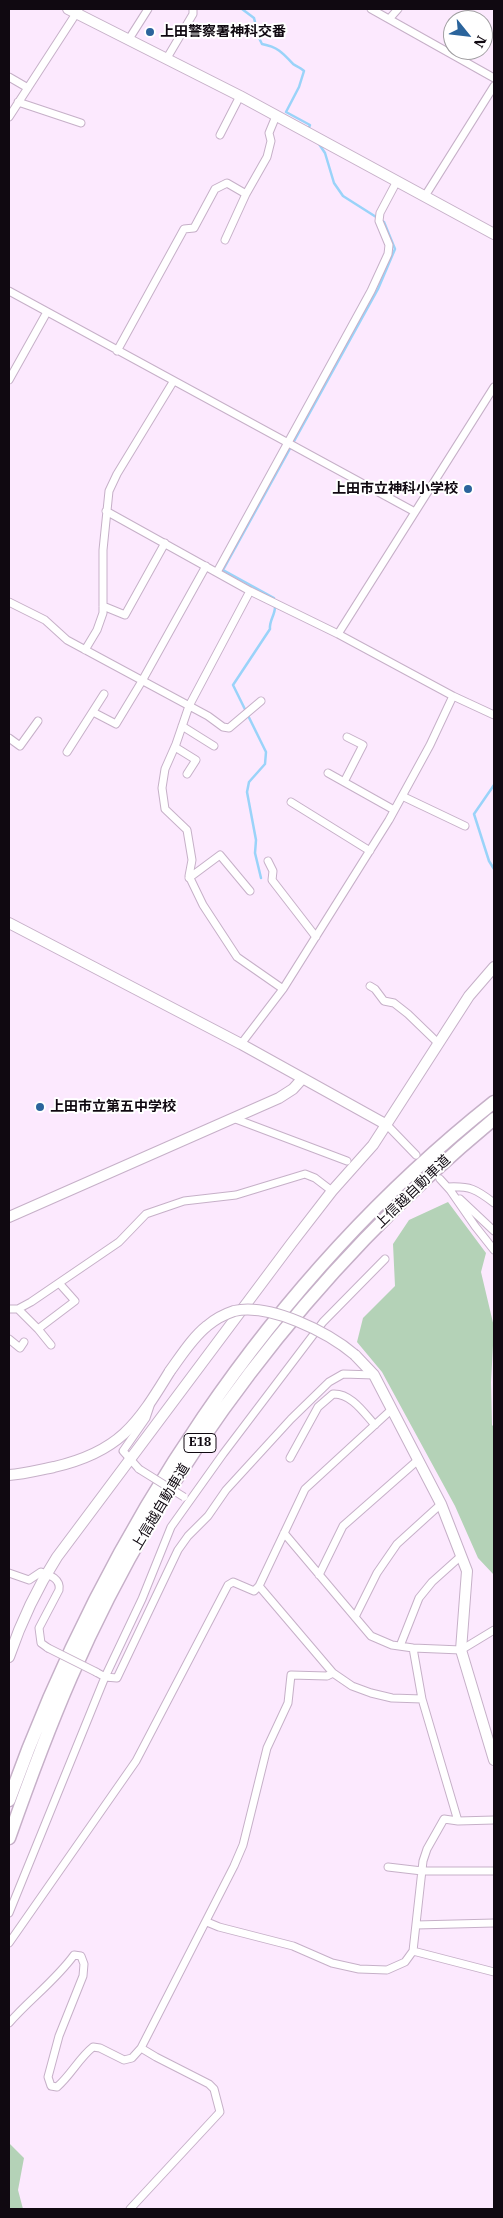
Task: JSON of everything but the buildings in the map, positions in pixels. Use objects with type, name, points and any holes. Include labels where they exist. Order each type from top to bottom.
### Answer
[{"type":"highway","name":"上信越自動車道","points":[[9,1800],[60,1670],[107,1574],[161,1480],[218,1395],[284,1310],[359,1226],[440,1148],[494,1102]]},
{"type":"highway","name":"上信越自動車道","points":[[9,1838],[52,1723],[94,1628],[144,1535],[199,1444],[261,1360],[330,1277],[411,1193],[494,1119]]},
{"type":"street","points":[[129,39],[148,9]]},
{"type":"street","points":[[166,58],[193,14],[193,9]]},
{"type":"street","points":[[371,9],[494,78]]},
{"type":"street","points":[[390,18],[398,9]]},
{"type":"street","points":[[9,117],[74,10],[240,96],[494,234]]},
{"type":"street","points":[[9,77],[28,88]]},
{"type":"street","points":[[426,196],[494,86]]},
{"type":"street","points":[[220,135],[240,96]]},
{"type":"street","points":[[18,102],[81,123]]},
{"type":"street","points":[[225,240],[246,194],[267,157],[271,141],[269,133],[276,116]]},
{"type":"street","points":[[217,572],[371,291],[388,254],[389,245],[379,221],[380,213],[397,181]]},
{"type":"street","points":[[117,351],[184,229],[194,228],[216,189],[226,183],[246,194]]},
{"type":"street","points":[[9,291],[173,382],[415,512]]},
{"type":"street","points":[[9,380],[46,312]]},
{"type":"street","points":[[85,650],[100,623],[103,606],[103,550],[109,490],[116,474],[173,382]]},
{"type":"street","points":[[338,634],[494,387]]},
{"type":"street","points":[[106,511],[250,591],[338,634],[453,696],[494,715]]},
{"type":"street","points":[[103,606],[125,616],[165,543]]},
{"type":"street","points":[[93,712],[116,724],[206,566]]},
{"type":"street","points":[[250,591],[189,706],[175,747],[164,769],[162,788],[165,809],[187,830],[192,860],[189,878],[204,905],[237,957],[283,990]]},
{"type":"street","points":[[9,602],[45,620],[67,640],[208,716],[223,727],[228,728],[261,701]]},
{"type":"street","points":[[68,752],[104,694]]},
{"type":"street","points":[[241,1044],[283,990],[370,851],[430,745],[453,696]]},
{"type":"street","points":[[9,738],[20,746],[38,721]]},
{"type":"street","points":[[182,726],[214,746]]},
{"type":"street","points":[[344,782],[363,745],[347,737]]},
{"type":"street","points":[[175,747],[196,760],[187,774]]},
{"type":"street","points":[[328,773],[394,810]]},
{"type":"street","points":[[402,796],[465,826]]},
{"type":"street","points":[[291,802],[370,851]]},
{"type":"street","points":[[189,878],[220,855],[250,891]]},
{"type":"street","points":[[268,861],[273,871],[272,880],[316,937]]},
{"type":"street","points":[[9,923],[241,1044],[387,1125],[416,1155]]},
{"type":"street","points":[[9,1656],[25,1616],[46,1574],[129,1460],[332,1191],[373,1145],[478,983],[494,967]]},
{"type":"street","points":[[370,986],[384,1000],[394,1003],[408,1014],[438,1043]]},
{"type":"street","points":[[9,1217],[279,1098],[293,1089],[302,1079]]},
{"type":"street","points":[[233,1118],[347,1161]]},
{"type":"street","points":[[9,1309],[18,1309],[119,1242],[146,1214],[184,1201],[236,1196],[305,1174],[315,1178],[332,1191]]},
{"type":"street","points":[[440,1179],[494,1231]]},
{"type":"street","points":[[448,1187],[467,1186],[477,1190],[494,1203]]},
{"type":"street","points":[[448,1187],[494,1250]]},
{"type":"street","points":[[9,1913],[105,1677],[142,1599],[171,1527],[187,1499],[322,1322],[385,1259]]},
{"type":"street","points":[[38,1329],[75,1300],[59,1283]]},
{"type":"street","points":[[18,1309],[51,1345]]},
{"type":"street","points":[[9,1475],[20,1475],[79,1461],[106,1449],[125,1434],[150,1404],[190,1343],[206,1326],[234,1311],[257,1310],[274,1314],[327,1335],[355,1355],[374,1375],[441,1504],[467,1571],[462,1650],[494,1760]]},
{"type":"street","points":[[9,1339],[20,1348],[24,1342]]},
{"type":"street","points":[[9,1572],[29,1580],[41,1572],[57,1580],[60,1586],[39,1628],[41,1643],[105,1677],[116,1678],[178,1550],[188,1536],[208,1516],[226,1490],[291,1419],[329,1382],[344,1374],[374,1375]]},
{"type":"street","points":[[290,1458],[318,1407],[334,1394],[341,1394],[355,1403],[375,1425]]},
{"type":"street","points":[[150,1404],[146,1418],[123,1451],[139,1469],[187,1499]]},
{"type":"street","points":[[9,1942],[136,1761],[228,1585],[233,1582],[254,1591],[259,1586],[306,1489],[391,1410]]},
{"type":"street","points":[[319,1576],[342,1526],[418,1460]]},
{"type":"street","points":[[355,1617],[377,1573],[397,1544],[441,1504]]},
{"type":"street","points":[[284,1533],[371,1636],[400,1646],[462,1650],[494,1630]]},
{"type":"street","points":[[400,1646],[419,1598],[432,1582],[461,1556]]},
{"type":"street","points":[[259,1586],[333,1673],[352,1686],[371,1693],[392,1698],[422,1698]]},
{"type":"street","points":[[413,1648],[422,1698],[458,1821]]},
{"type":"street","points":[[9,2023],[27,2002],[67,1965],[74,1956],[81,1956],[84,1964],[83,1976],[59,2036],[48,2077],[51,2086],[57,2087],[67,2079],[93,2047],[100,2048],[124,2060],[132,2058],[141,2048],[207,1922],[243,1845],[267,1748],[288,1703],[291,1675],[327,1676],[333,1673]]},
{"type":"street","points":[[207,1922],[219,1927],[293,1946],[332,1963],[359,1968],[387,1970],[405,1962],[413,1951],[422,1871],[427,1849],[444,1818],[458,1821],[494,1820]]},
{"type":"street","points":[[388,1868],[422,1871],[494,1871]]},
{"type":"street","points":[[416,1925],[494,1923]]},
{"type":"street","points":[[413,1951],[494,1972]]},
{"type":"street","points":[[130,2209],[220,2112],[214,2089],[209,2084],[141,2048]]},
{"type":"green space","points":[[448,1202],[486,1253],[481,1272],[494,1327],[491,1382],[492,1425],[494,1427],[494,1575],[478,1558],[455,1506],[382,1372],[357,1342],[363,1318],[395,1286],[393,1244],[409,1220]]},
{"type":"green space","points":[[9,2143],[24,2158],[18,2190],[23,2209],[9,2209]]},
{"type":"waterway","points":[[242,9],[254,18],[262,44],[280,51],[293,64],[304,71],[299,87],[286,112],[310,125],[308,130]]},
{"type":"waterway","points":[[274,598],[223,570],[378,289],[395,249],[384,222],[343,196],[334,183],[325,153],[319,144]]},
{"type":"waterway","points":[[261,878],[255,853],[256,840],[247,792],[249,782],[265,764],[266,752],[233,685],[270,629],[275,607]]},
{"type":"waterway","points":[[494,785],[474,814],[489,861],[494,869]]},
{"type":"place","name":"上田警察署神科交番","points":[[150,32]]},
{"type":"place","name":"上田市立神科小学校","points":[[468,489]]},
{"type":"place","name":"上田市立第五中学校","points":[[40,1107]]}]
